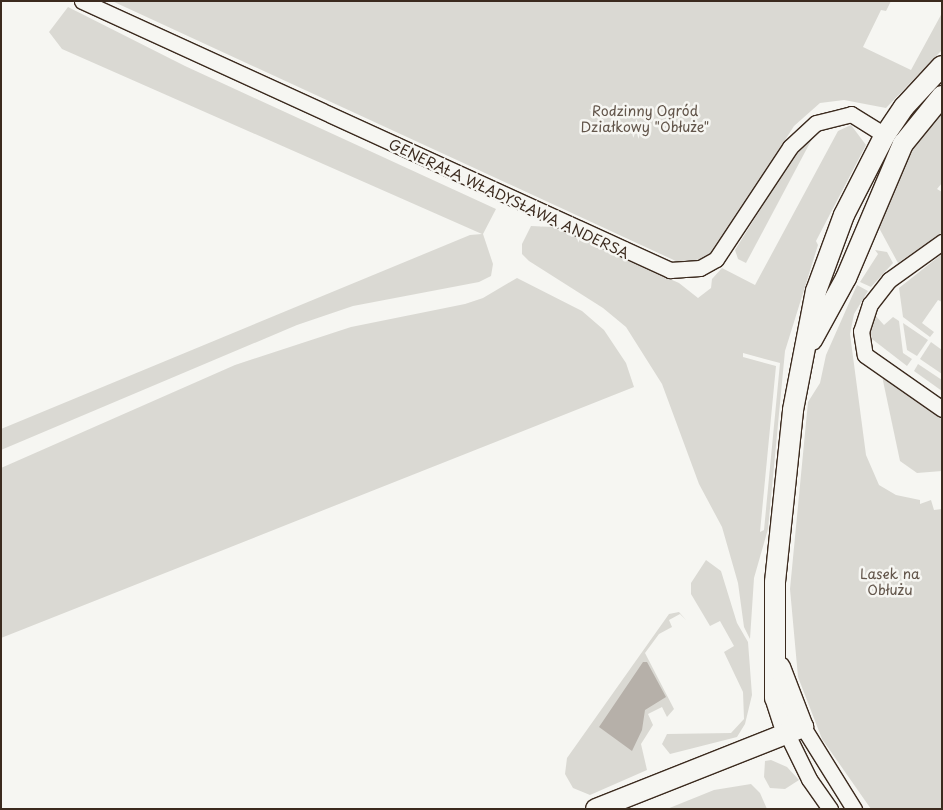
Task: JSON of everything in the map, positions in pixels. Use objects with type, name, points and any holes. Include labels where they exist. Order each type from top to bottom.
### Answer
[{"type":"main road","points":[[596,809],[795,730],[777,658],[773,625],[793,410],[816,291],[829,249],[885,135],[904,106],[942,66]]},
{"type":"main road","points":[[804,355],[846,278],[903,144],[942,96]]},
{"type":"main road","points":[[885,135],[903,144]]},
{"type":"street","name":"GENERAŁA WŁADYSŁAWA ANDERSA","points":[[82,1],[670,270],[700,268],[716,259],[786,151],[816,123],[851,114],[885,135]]},
{"type":"street","points":[[942,242],[889,280],[870,304],[861,331],[865,355],[942,409]]},
{"type":"street","points":[[795,730],[809,779],[830,809]]},
{"type":"street","points":[[795,730],[854,809]]},
{"type":"green space","name":"Rodzinny Ogród Działkowy \"Obłuże\"","points":[[112,1],[891,1],[886,11],[881,10],[863,47],[911,70],[942,13],[942,50],[886,108],[844,100],[820,103],[794,126],[720,243],[704,259],[678,262]]},
{"type":"green space","points":[[68,7],[185,66],[496,209],[483,234],[493,264],[491,276],[479,282],[353,306],[297,325],[1,450],[1,429],[470,235],[482,234],[62,49],[49,32]]},
{"type":"green space","points":[[942,107],[942,183],[937,189],[942,192],[942,233],[898,263],[878,226],[909,150]]},
{"type":"green space","points":[[851,125],[866,145],[816,241],[818,245],[785,351],[768,529],[754,578],[750,639],[744,627],[738,583],[722,527],[699,484],[662,384],[626,327],[603,308],[529,261],[522,254],[522,244],[531,226],[553,227],[679,283],[698,298],[711,288],[712,279],[722,268],[755,285],[838,131]],"holes":[[[743,353],[780,363],[764,530],[760,532],[776,366],[743,357]]]},
{"type":"green space","points":[[813,137],[746,263],[738,259],[735,250],[791,160]]},
{"type":"green space","points":[[875,250],[887,252],[893,263],[871,287],[860,282],[878,254]]},
{"type":"green space","points":[[942,254],[942,302],[938,300],[922,323],[934,332],[930,337],[903,317],[899,288]]},
{"type":"green space","points":[[517,278],[582,311],[604,330],[626,363],[634,387],[1,638],[1,468],[235,365],[351,327],[465,304],[483,298]]},
{"type":"green space","name":"Lasek na Obłużu","points":[[857,285],[868,291],[854,314],[850,334],[866,455],[879,485],[896,495],[920,500],[920,504],[931,500],[934,510],[942,509],[942,809],[871,809],[822,739],[798,677],[790,589],[808,402],[820,383],[826,355]]},
{"type":"green space","points":[[874,314],[884,325],[893,317],[899,321],[903,353],[912,359],[907,366],[872,339],[869,325]]},
{"type":"green space","points":[[903,323],[928,340],[917,356],[907,350]]},
{"type":"green space","points":[[931,342],[942,350],[942,374],[920,359]]},
{"type":"green space","points":[[918,364],[942,380],[942,391],[914,371]]},
{"type":"green space","points":[[882,376],[942,418],[942,471],[917,473],[900,461]]},
{"type":"green space","points":[[706,560],[721,571],[737,623],[748,642],[752,695],[745,724],[737,737],[670,754],[662,744],[667,734],[731,733],[744,719],[743,692],[724,652],[734,646],[720,621],[710,626],[691,594],[691,583]]},
{"type":"green space","points":[[679,612],[686,620],[680,614],[669,620],[672,627],[659,634],[645,653],[674,709],[667,717],[662,707],[648,714],[653,725],[641,744],[647,770],[590,795],[573,788],[565,774],[567,758],[669,614]]},
{"type":"green space","points":[[771,760],[787,767],[799,780],[785,789],[770,788],[764,777],[765,761]]},
{"type":"green space","points":[[751,784],[760,793],[767,809],[667,809],[714,790]]},
{"type":"shaded area","points":[[643,662],[647,662],[666,697],[645,710],[642,730],[632,751],[599,727]]}]
